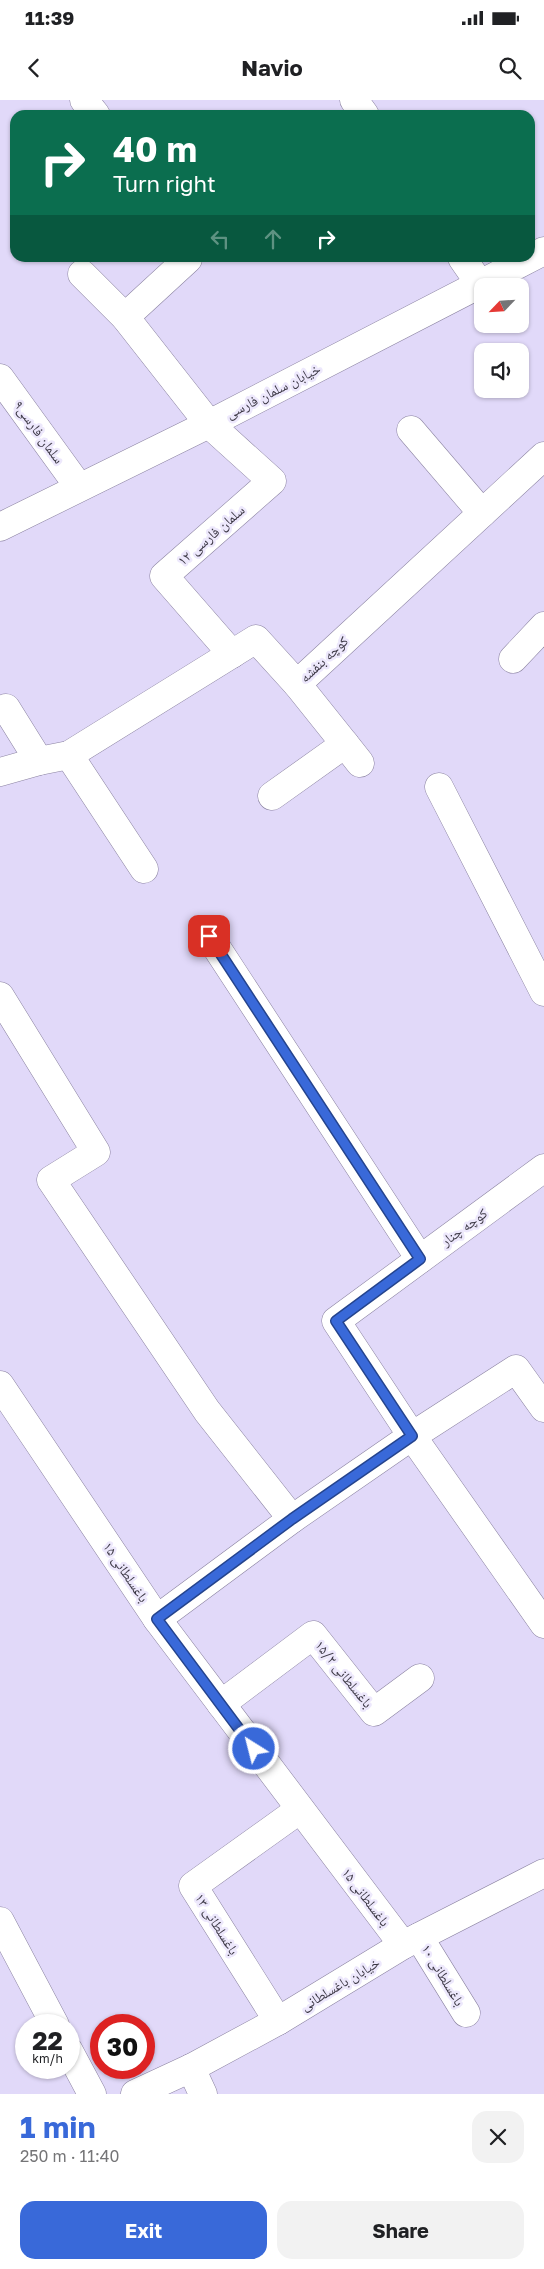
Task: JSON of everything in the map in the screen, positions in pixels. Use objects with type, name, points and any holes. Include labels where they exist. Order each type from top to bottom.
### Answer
[{"type":"street","points":[[84,100],[92,110]]},
{"type":"street","points":[[125,317],[185,262]]},
{"type":"street","points":[[465,262],[476,278]]},
{"type":"street","name":"خیابان سلمان فارسی","points":[[492,278],[523,262]]},
{"type":"street","points":[[82,274],[125,317],[209,424]]},
{"type":"street","name":"خیابان سلمان فارسی","points":[[0,527],[209,424],[474,287]]},
{"type":"street","name":"سلمان فارسی۹","points":[[0,378],[79,487]]},
{"type":"street","name":"سلمان فارسی ۱۲","points":[[209,424],[272,481],[164,576],[232,654]]},
{"type":"street","points":[[411,430],[482,513]]},
{"type":"street","name":"کوچه بنفشه","points":[[0,772],[69,755],[256,639],[297,684],[544,456]]},
{"type":"street","points":[[513,659],[544,626]]},
{"type":"street","points":[[272,796],[352,753],[297,684]]},
{"type":"street","points":[[6,708],[39,761]]},
{"type":"street","points":[[69,755],[144,869]]},
{"type":"street","points":[[439,787],[544,992]]},
{"type":"street","points":[[209,936],[420,1259]]},
{"type":"street","points":[[0,996],[96,1152],[51,1180],[207,1411],[292,1519]]},
{"type":"street","name":"کوچه چنار","points":[[412,1436],[336,1321],[544,1168]]},
{"type":"street","points":[[157,1619],[292,1519],[412,1436],[516,1369],[544,1408]]},
{"type":"street","name":"باغسلطانی ۱۵","points":[[0,1385],[157,1619],[299,1810],[411,1941]]},
{"type":"street","points":[[412,1436],[544,1624]]},
{"type":"street","name":"باغسلطانی ۱۵/۲","points":[[221,1704],[313,1635],[374,1712],[420,1678]]},
{"type":"street","name":"باغسلطانی ۱۳","points":[[278,2021],[193,1886],[299,1810]]},
{"type":"street","name":"خیابان باغسلطانی","points":[[135,2094],[191,2068],[278,2021],[411,1941],[544,1873]]},
{"type":"street","points":[[0,1921],[49,2014]]},
{"type":"street","name":"باغسلطانی ۱۰","points":[[411,1941],[466,2013]]},
{"type":"street","points":[[191,2068],[203,2094]]},
{"type":"street","points":[[80,2072],[92,2094]]},
{"type":"route","points":[[209,936],[420,1259],[336,1321],[412,1436],[292,1519],[157,1619],[254,1749]]}]
